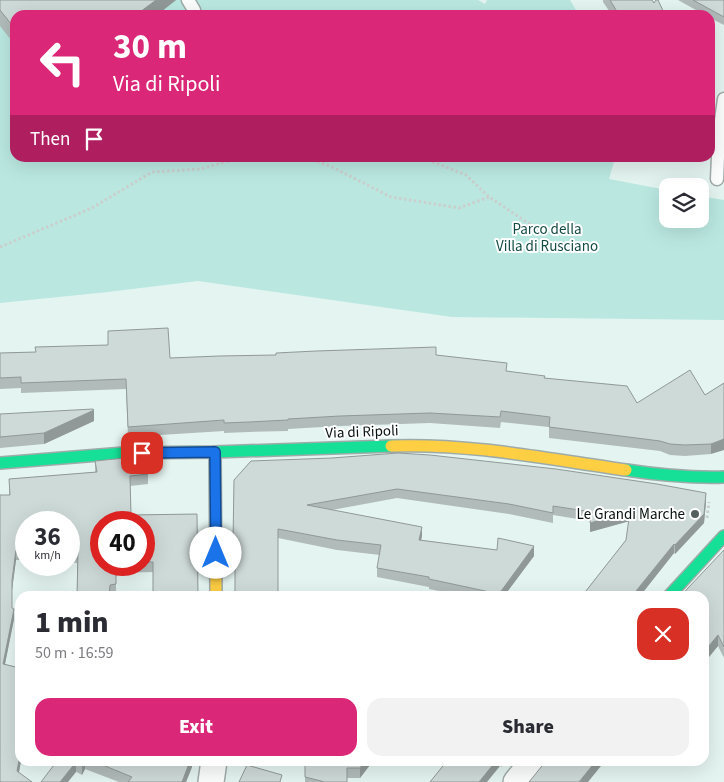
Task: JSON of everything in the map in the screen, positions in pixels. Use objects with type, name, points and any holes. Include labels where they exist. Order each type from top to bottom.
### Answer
[{"type":"street","name":"Via di Ripoli","points":[[0,463],[124,453],[215,452],[412,445],[478,449],[658,475],[701,478],[724,477]]},
{"type":"street","points":[[215,452],[216,591]]},
{"type":"street","points":[[673,591],[724,536]]},
{"type":"street","points":[[210,782],[213,766]]},
{"type":"street","points":[[516,782],[529,766]]},
{"type":"lane","points":[[717,179],[719,134],[724,98]]},
{"type":"path","points":[[0,247],[92,208],[152,172],[201,169],[225,162]]},
{"type":"path","points":[[319,162],[391,197],[459,208],[489,197]]},
{"type":"path","points":[[433,162],[466,175],[489,197],[537,229]]},
{"type":"green space","name":"Parco della Villa di Rusciano","points":[[0,0],[478,0],[485,4],[487,0],[570,0],[576,10],[10,10],[10,162],[614,162],[609,179],[659,188],[659,228],[709,228],[709,198],[724,200],[724,320],[452,317],[198,281],[0,303]]},
{"type":"building","points":[[0,0],[156,0],[143,10],[10,10],[10,23],[0,10]]},
{"type":"building","points":[[610,0],[652,0],[654,3],[658,0],[663,10],[616,10]]},
{"type":"building","points":[[693,0],[724,0],[724,17],[715,12],[715,10],[711,10]]},
{"type":"building","points":[[168,328],[170,358],[436,347],[436,355],[507,363],[506,371],[545,376],[544,378],[627,386],[637,403],[690,370],[705,395],[724,383],[724,439],[711,444],[670,444],[660,441],[549,427],[550,417],[501,411],[500,417],[430,413],[224,423],[224,420],[128,427],[126,379],[21,383],[21,377],[0,378],[0,353],[36,352],[35,347],[108,345],[108,331]]},
{"type":"building","points":[[93,409],[44,433],[0,437],[0,414]]},
{"type":"building","points":[[398,453],[430,455],[556,469],[657,484],[706,493],[704,514],[674,544],[636,591],[586,591],[626,540],[630,511],[590,523],[592,512],[553,506],[553,513],[509,504],[397,489],[307,505],[422,527],[419,540],[497,550],[498,538],[534,546],[501,591],[485,591],[429,579],[429,577],[377,568],[381,545],[337,540],[278,529],[278,591],[235,591],[235,541],[233,541],[234,480],[251,461]]},
{"type":"building","points":[[148,458],[148,474],[130,476],[131,511],[90,511],[90,576],[116,576],[116,584],[110,585],[109,591],[77,591],[77,576],[80,576],[80,511],[15,511],[15,558],[12,580],[12,608],[14,609],[3,664],[15,667],[15,766],[18,766],[17,771],[32,782],[0,782],[0,495],[10,495],[9,479],[97,472],[95,461]]},
{"type":"building","points":[[197,514],[198,591],[153,591],[153,576],[155,576],[155,515]]},
{"type":"building","points":[[724,550],[724,647],[718,635],[709,646],[709,591],[686,591]]},
{"type":"building","points":[[53,766],[73,766],[60,782],[41,782]]},
{"type":"building","points":[[105,766],[188,766],[182,782],[128,782],[132,777]]},
{"type":"building","points":[[247,766],[282,775],[280,782],[239,782]]},
{"type":"building","points":[[305,766],[361,766],[360,768],[347,768],[347,782],[325,782],[305,777]]},
{"type":"building","points":[[443,766],[492,766],[479,782],[430,782]]},
{"type":"building","points":[[542,766],[592,766],[579,782],[529,782]]},
{"type":"traffic: fast","points":[[0,463],[124,453],[391,446]]},
{"type":"traffic: fast","points":[[626,470],[675,476],[724,477]]},
{"type":"traffic: fast","points":[[674,591],[724,536]]},
{"type":"traffic: slow","points":[[391,446],[480,449],[626,470]]},
{"type":"traffic: slow","points":[[215,452],[216,591]]},
{"type":"place","name":"Le Grandi Marche","points":[[695,514]]},
{"type":"route","points":[[142,453],[215,452],[216,553]]}]
